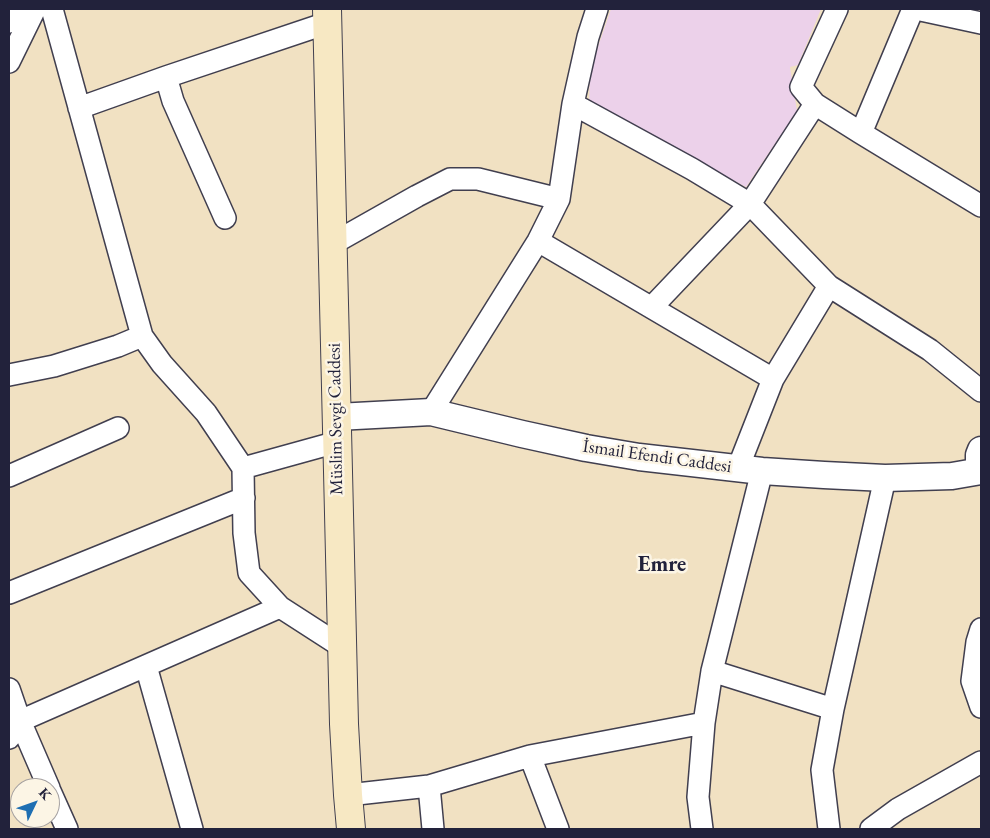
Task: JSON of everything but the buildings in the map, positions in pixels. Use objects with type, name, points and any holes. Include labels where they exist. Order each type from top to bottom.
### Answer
[{"type":"main road","name":"Müslim Sevgi Caddesi","points":[[327,16],[344,724],[351,829]]},
{"type":"street","points":[[9,22],[21,9]]},
{"type":"street","points":[[9,62],[35,9]]},
{"type":"street","points":[[52,9],[142,336],[162,364],[206,413],[243,468],[244,533],[249,572],[280,607],[342,647]]},
{"type":"street","points":[[431,412],[538,241],[559,199],[573,104],[588,37],[597,9]]},
{"type":"street","points":[[836,9],[801,87],[815,104],[981,206]]},
{"type":"street","points":[[861,134],[914,9],[981,23]]},
{"type":"street","points":[[79,108],[327,16]]},
{"type":"street","points":[[166,77],[173,102],[225,218]]},
{"type":"street","points":[[573,104],[692,169],[750,204],[829,286],[930,350],[981,391]]},
{"type":"street","points":[[652,307],[750,204],[815,104]]},
{"type":"street","points":[[332,244],[450,179],[478,179],[559,199]]},
{"type":"street","points":[[538,241],[773,379]]},
{"type":"street","points":[[702,829],[698,797],[704,723],[750,470],[773,379],[829,286]]},
{"type":"street","points":[[9,376],[54,366],[118,346],[142,336]]},
{"type":"street","name":"İsmail Efendi Caddesi","points":[[337,430],[431,412],[586,448],[639,457],[750,470],[824,476],[885,478],[952,476],[981,471]]},
{"type":"street","points":[[9,476],[118,428]]},
{"type":"street","points":[[243,468],[337,430]]},
{"type":"street","points":[[981,450],[979,455],[981,471]]},
{"type":"street","points":[[829,829],[822,770],[833,709],[885,478]]},
{"type":"street","points":[[9,594],[244,498]]},
{"type":"street","points":[[14,729],[146,666],[280,607]]},
{"type":"street","points":[[981,629],[977,642],[972,681],[981,707]]},
{"type":"street","points":[[146,666],[192,829]]},
{"type":"street","points":[[712,671],[833,709]]},
{"type":"street","points":[[9,689],[14,729],[43,778]]},
{"type":"street","points":[[348,795],[429,786],[530,756],[704,723]]},
{"type":"street","points":[[530,756],[558,829]]},
{"type":"street","points":[[871,829],[898,809],[981,762]]},
{"type":"street","points":[[429,786],[433,829]]},
{"type":"street","points":[[60,815],[66,829]]},
{"type":"shaded area","points":[[611,9],[821,9],[798,65],[790,67],[797,111],[746,187],[589,106],[590,70]]},
{"type":"district","name":"Emre","points":[[662,565]]}]
